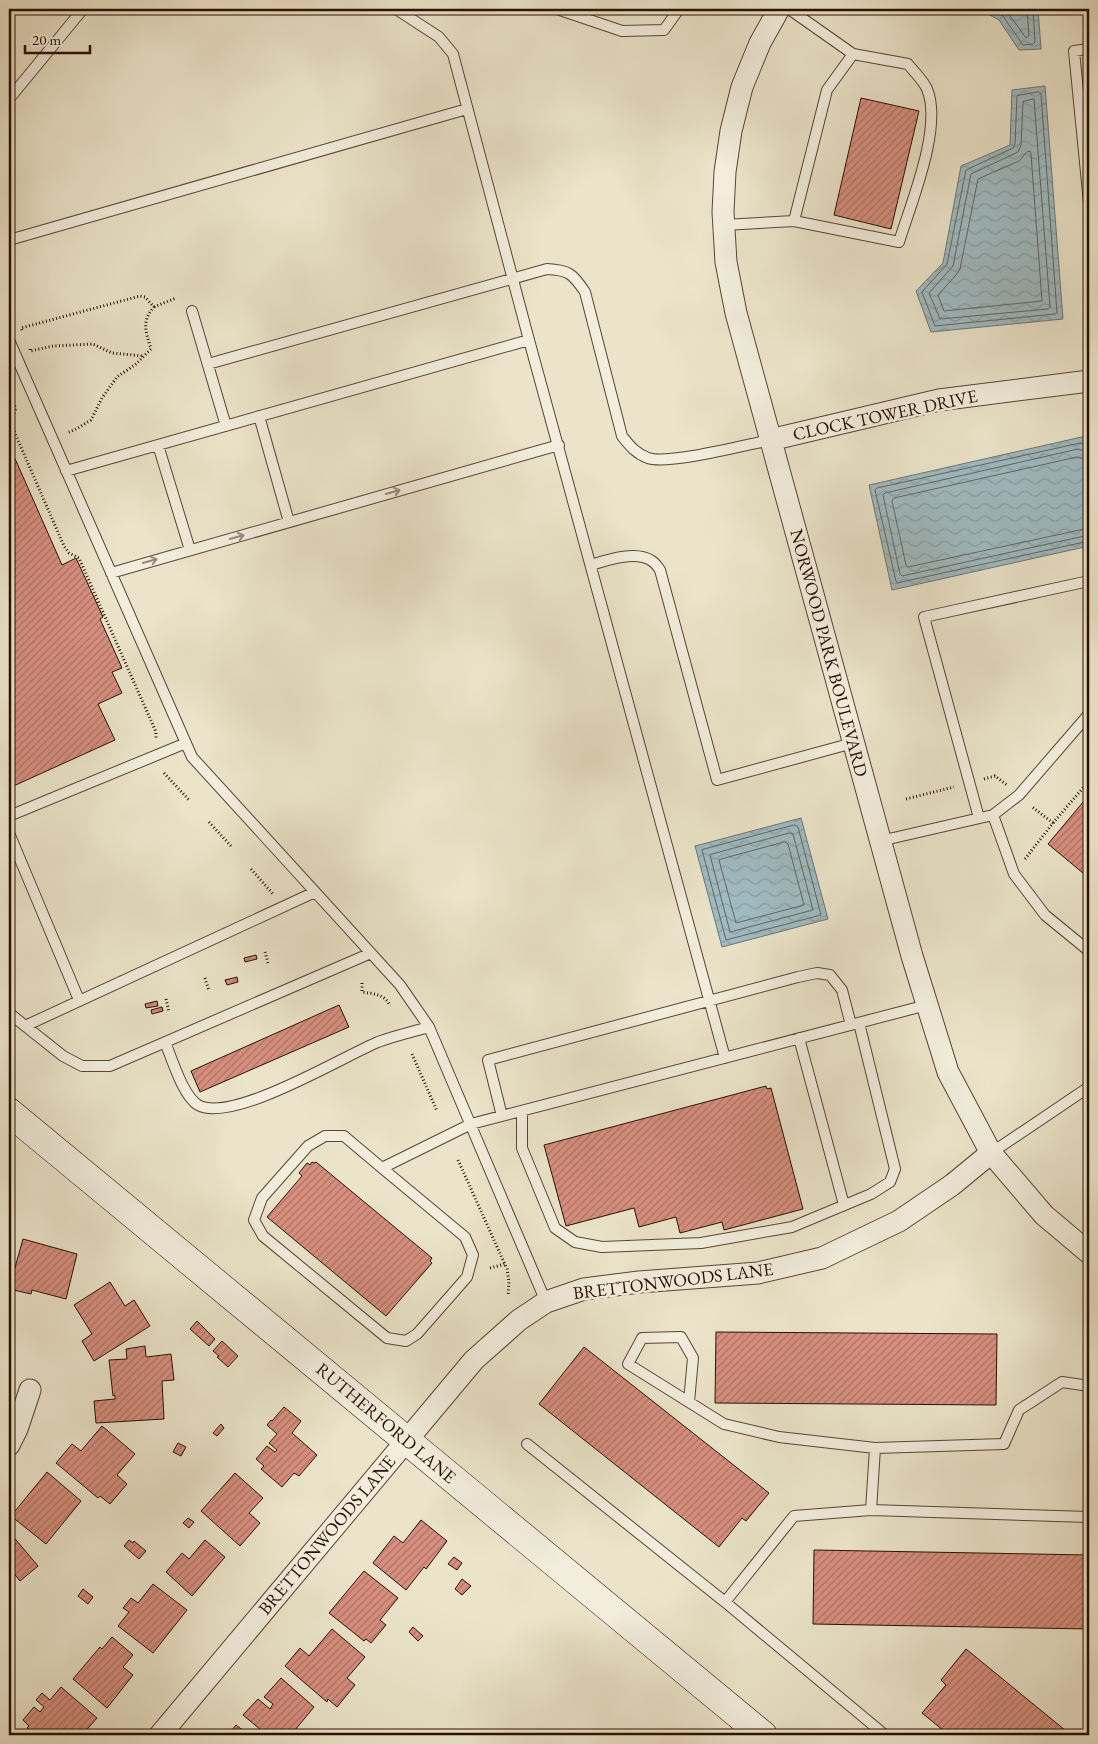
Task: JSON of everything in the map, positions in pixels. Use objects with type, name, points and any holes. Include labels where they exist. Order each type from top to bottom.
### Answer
[{"type":"street","name":"NORWOOD PARK BOULEVARD","points":[[778,10],[760,43],[742,88],[731,131],[725,172],[724,225],[726,262],[736,313],[880,841],[948,1072],[990,1154],[1044,1216],[1089,1253]]},
{"type":"street","name":"CLOCK TOWER DRIVE","points":[[770,440],[939,400],[1089,382]]},
{"type":"street","name":"RUTHERFORD LANE","points":[[9,1112],[763,1735]]},
{"type":"street","name":"BRETTONWOODS LANE","points":[[160,1735],[474,1360],[519,1320],[546,1302],[584,1289],[639,1282],[758,1273],[822,1258],[899,1221],[952,1186],[990,1154]]},
{"type":"street","points":[[9,1445],[17,1429],[30,1390]]},
{"type":"lane","points":[[9,99],[83,9]]},
{"type":"lane","points":[[396,9],[439,36],[452,54],[725,1058]]},
{"type":"lane","points":[[557,9],[622,31],[664,30],[679,9]]},
{"type":"lane","points":[[724,225],[794,221],[899,242],[928,148],[933,113],[926,88],[908,64],[853,54],[778,10]]},
{"type":"lane","points":[[1089,49],[1074,51],[1089,203]]},
{"type":"lane","points":[[794,221],[827,90],[853,54]]},
{"type":"lane","points":[[9,240],[467,109]]},
{"type":"lane","points":[[208,364],[547,269],[563,270],[576,279],[585,292],[622,436],[633,451],[650,459],[671,460],[770,440]]},
{"type":"lane","points":[[192,312],[226,426]]},
{"type":"lane","points":[[9,340],[192,757],[400,984],[429,1027],[546,1302]]},
{"type":"lane","points":[[66,471],[529,340]]},
{"type":"lane","points":[[259,416],[289,522]]},
{"type":"lane","points":[[158,445],[190,550]]},
{"type":"lane","points":[[111,572],[559,445]]},
{"type":"lane","points":[[591,565],[633,556],[650,560],[660,570],[717,780],[853,743]]},
{"type":"lane","points":[[979,818],[924,617],[1089,580]]},
{"type":"lane","points":[[880,841],[993,815],[1019,795],[1089,714]]},
{"type":"lane","points":[[9,816],[186,743]]},
{"type":"lane","points":[[993,815],[1014,874],[1045,915],[1089,951]]},
{"type":"lane","points":[[9,833],[78,1000]]},
{"type":"lane","points":[[25,1026],[315,892]]},
{"type":"lane","points":[[9,1013],[62,1056],[82,1066],[110,1066],[371,953]]},
{"type":"lane","points":[[502,1116],[488,1060],[818,973],[830,975],[842,990],[855,1024],[895,1169],[890,1182],[871,1194],[792,1227],[701,1244],[602,1246],[576,1242],[554,1228],[522,1148],[522,1111]]},
{"type":"lane","points":[[382,1168],[471,1124],[927,1005]]},
{"type":"lane","points":[[165,1042],[188,1097],[198,1105],[213,1110],[234,1106],[280,1090],[379,1042],[429,1027]]},
{"type":"lane","points":[[799,1038],[844,1205]]},
{"type":"lane","points":[[990,1154],[1089,1087]]},
{"type":"lane","points":[[325,1136],[344,1136],[382,1168],[465,1237],[473,1255],[467,1277],[416,1334],[406,1341],[387,1338],[263,1236],[254,1220],[262,1198],[308,1146],[325,1136]]},
{"type":"lane","points":[[688,1402],[693,1358],[682,1337],[642,1338],[628,1364],[688,1402],[724,1424],[779,1437],[875,1448],[1004,1444],[1019,1410],[1062,1382],[1089,1386]]},
{"type":"lane","points":[[528,1444],[725,1602],[885,1735]]},
{"type":"lane","points":[[871,1510],[875,1448]]},
{"type":"lane","points":[[725,1602],[794,1516],[871,1510],[1089,1517]]},
{"type":"path","points":[[24,335],[21,328],[140,296],[145,296],[152,302],[154,307]]},
{"type":"path","points":[[61,435],[92,420],[102,398],[117,377],[136,364],[151,349],[145,328],[146,318],[154,307],[176,298]]},
{"type":"path","points":[[29,348],[30,351],[53,346],[94,344],[112,353],[144,356]]},
{"type":"path","points":[[9,393],[16,409],[10,422],[64,546],[69,553],[79,558],[156,732],[157,739],[153,743]]},
{"type":"path","points":[[164,773],[189,800]]},
{"type":"path","points":[[984,779],[995,776],[1009,787]]},
{"type":"path","points":[[1014,874],[1053,823],[1089,781]]},
{"type":"path","points":[[906,799],[954,786]]},
{"type":"path","points":[[1031,806],[1053,823]]},
{"type":"path","points":[[209,822],[231,846]]},
{"type":"path","points":[[251,868],[273,894]]},
{"type":"path","points":[[265,952],[268,963]]},
{"type":"path","points":[[205,978],[209,990]]},
{"type":"path","points":[[362,983],[362,992],[382,996],[388,1000],[390,1006]]},
{"type":"path","points":[[166,1000],[169,1012]]},
{"type":"path","points":[[412,1054],[437,1111]]},
{"type":"path","points":[[458,1160],[505,1264],[509,1282],[508,1296]]},
{"type":"path","points":[[490,1268],[505,1264]]},
{"type":"water","points":[[979,9],[1038,9],[1041,49],[1019,50],[999,20]]},
{"type":"water","points":[[1045,86],[1063,319],[931,332],[916,291],[943,263],[961,166],[1010,145],[1012,90]]},
{"type":"water","points":[[1086,436],[1089,451],[1089,546],[892,590],[869,485]]},
{"type":"water","points":[[801,818],[828,919],[722,947],[695,846]]},
{"type":"building","points":[[861,98],[919,111],[891,229],[834,215]]},
{"type":"building","points":[[9,445],[62,565],[76,558],[103,617],[100,619],[122,668],[112,672],[122,693],[98,704],[115,740],[9,788]]},
{"type":"building","points":[[1089,795],[1089,878],[1048,844]]},
{"type":"building","points":[[256,955],[257,959],[245,962],[244,958]]},
{"type":"building","points":[[237,977],[238,982],[227,985],[225,980]]},
{"type":"building","points":[[157,1001],[158,1006],[146,1008],[145,1004]]},
{"type":"building","points":[[339,1005],[349,1027],[200,1092],[191,1071]]},
{"type":"building","points":[[162,1007],[163,1011],[152,1014],[151,1010]]},
{"type":"building","points":[[766,1086],[767,1089],[771,1088],[803,1209],[724,1230],[722,1222],[680,1233],[676,1217],[639,1227],[634,1208],[566,1226],[544,1145]]},
{"type":"building","points":[[312,1162],[316,1162],[432,1258],[430,1261],[432,1263],[386,1316],[267,1217],[302,1176],[299,1173],[307,1163],[310,1165]]},
{"type":"building","points":[[23,1239],[77,1254],[66,1299],[32,1290],[31,1294],[9,1289]]},
{"type":"building","points":[[110,1282],[125,1306],[134,1300],[150,1326],[94,1361],[82,1341],[92,1334],[74,1305]]},
{"type":"building","points":[[197,1321],[215,1339],[209,1346],[190,1329]]},
{"type":"building","points":[[716,1332],[997,1334],[996,1405],[715,1403]]},
{"type":"building","points":[[222,1341],[238,1356],[228,1367],[213,1351]]},
{"type":"building","points":[[145,1346],[146,1357],[171,1354],[174,1380],[162,1381],[164,1419],[96,1423],[94,1401],[115,1399],[115,1395],[113,1396],[109,1360],[127,1359],[126,1349]]},
{"type":"building","points":[[584,1347],[769,1493],[746,1521],[742,1518],[719,1547],[539,1404]]},
{"type":"building","points":[[284,1407],[301,1421],[292,1433],[317,1455],[299,1476],[294,1473],[282,1487],[261,1469],[264,1466],[256,1459],[267,1446],[275,1452],[277,1450],[269,1443],[277,1434],[267,1425]]},
{"type":"building","points":[[221,1424],[224,1428],[217,1436],[213,1433]]},
{"type":"building","points":[[102,1426],[135,1454],[117,1475],[127,1484],[110,1504],[100,1496],[98,1498],[56,1463],[72,1444],[81,1451]]},
{"type":"building","points":[[178,1443],[186,1447],[181,1456],[173,1452]]},
{"type":"building","points":[[47,1472],[81,1501],[46,1544],[11,1516]]},
{"type":"building","points":[[235,1473],[263,1498],[249,1513],[260,1523],[240,1546],[201,1511]]},
{"type":"building","points":[[188,1518],[194,1522],[189,1528],[183,1523]]},
{"type":"building","points":[[421,1520],[447,1541],[426,1569],[424,1567],[406,1590],[373,1563],[394,1536],[403,1543]]},
{"type":"building","points":[[11,1534],[38,1566],[20,1581],[12,1571],[9,1574],[9,1536]]},
{"type":"building","points":[[129,1540],[133,1543],[134,1541],[146,1551],[139,1559],[124,1546]]},
{"type":"building","points":[[205,1540],[225,1557],[192,1596],[166,1572],[182,1553],[189,1559]]},
{"type":"building","points":[[814,1550],[1089,1555],[1089,1629],[813,1624]]},
{"type":"building","points":[[454,1557],[462,1563],[457,1570],[448,1564]]},
{"type":"building","points":[[364,1571],[398,1598],[380,1620],[386,1625],[371,1643],[366,1639],[364,1641],[329,1613]]},
{"type":"building","points":[[462,1579],[471,1586],[462,1595],[455,1589]]},
{"type":"building","points":[[153,1584],[187,1610],[153,1653],[118,1626],[129,1612],[123,1608],[131,1598],[138,1603]]},
{"type":"building","points":[[83,1589],[93,1597],[88,1604],[78,1596]]},
{"type":"building","points":[[413,1627],[423,1636],[418,1641],[409,1632]]},
{"type":"building","points":[[332,1629],[365,1657],[347,1678],[355,1685],[337,1707],[328,1699],[327,1702],[285,1666],[300,1648],[309,1656]]},
{"type":"building","points":[[112,1637],[133,1655],[123,1667],[133,1675],[107,1708],[73,1679],[100,1647],[102,1649]]},
{"type":"building","points":[[966,1649],[1071,1735],[949,1735],[922,1713],[946,1685],[941,1680]]},
{"type":"building","points":[[281,1678],[314,1707],[295,1730],[301,1735],[267,1735],[243,1715],[258,1699],[270,1709],[273,1704],[264,1697]]},
{"type":"building","points":[[61,1687],[97,1718],[82,1735],[78,1735],[73,1731],[71,1735],[36,1735],[27,1728],[29,1726],[23,1720],[34,1707],[40,1712],[44,1707],[36,1700],[42,1693],[50,1700]]},
{"type":"building","points":[[236,1725],[249,1735],[228,1735]]}]
